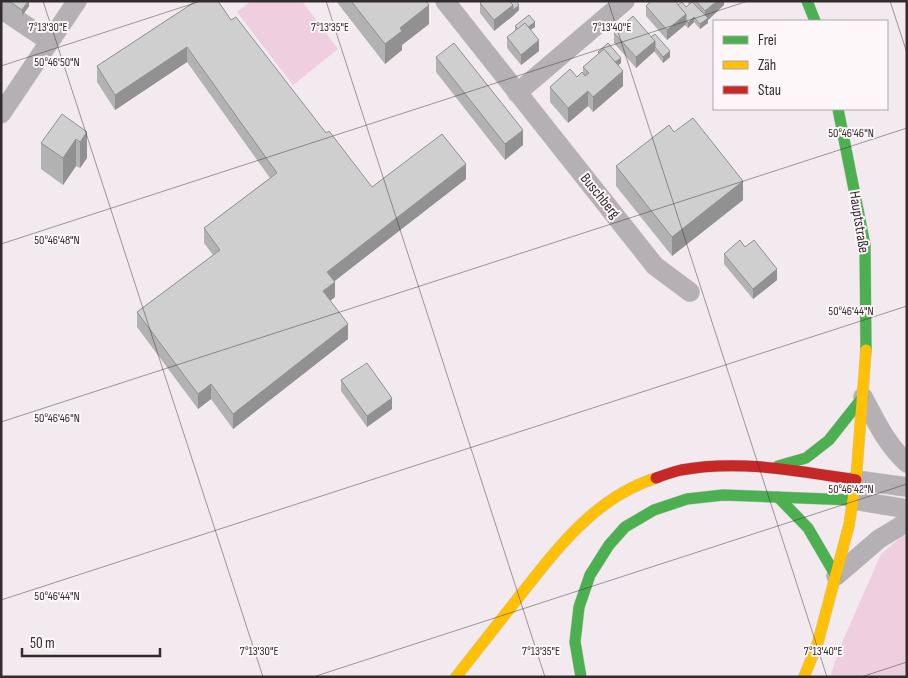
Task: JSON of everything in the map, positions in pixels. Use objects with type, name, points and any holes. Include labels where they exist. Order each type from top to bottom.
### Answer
[{"type":"main road","points":[[807,1],[814,20]]},
{"type":"main road","name":"Hauptstraße","points":[[804,677],[818,642],[847,533],[856,480],[866,358],[865,245],[838,110]]},
{"type":"main road","points":[[776,467],[806,458],[829,440],[863,397]]},
{"type":"main road","points":[[456,677],[555,552],[583,521],[609,500],[643,482],[681,470],[723,466],[776,467],[856,480]]},
{"type":"main road","points":[[581,677],[575,642],[579,607],[590,575],[609,545],[625,527],[654,510],[687,500],[723,495],[853,500]]},
{"type":"main road","points":[[778,497],[808,528],[836,576]]},
{"type":"street","points":[[1,114],[77,1]]},
{"type":"street","name":"Buschberg","points":[[444,1],[655,266],[690,292]]},
{"type":"street","points":[[517,93],[625,1]]},
{"type":"street","points":[[1,8],[49,41]]},
{"type":"street","points":[[863,397],[891,448],[907,463]]},
{"type":"street","points":[[856,480],[907,487]]},
{"type":"street","points":[[853,500],[907,509]]},
{"type":"street","points":[[836,576],[879,539],[907,522]]},
{"type":"shaded area","points":[[251,1],[302,1],[338,49],[293,85],[237,12]]},
{"type":"shaded area","points":[[907,532],[907,677],[830,677],[841,645],[881,554]]},
{"type":"building","points":[[9,1],[28,1],[22,10]]},
{"type":"building","points":[[196,1],[218,1],[231,20],[236,17],[326,133],[329,131],[372,187],[442,134],[466,164],[327,272],[335,282],[323,291],[348,324],[233,414],[211,384],[198,394],[137,312],[220,250],[204,228],[277,173],[187,47],[115,95],[97,66]]},
{"type":"building","points":[[351,1],[426,1],[429,5],[400,28],[402,31],[385,44]]},
{"type":"building","points":[[482,1],[509,1],[513,5],[494,20],[480,3]]},
{"type":"building","points":[[509,1],[516,1],[519,5],[513,10],[513,5]]},
{"type":"building","points":[[651,1],[675,1],[686,14],[667,30],[646,6]]},
{"type":"building","points":[[696,1],[717,1],[705,11]]},
{"type":"building","points":[[682,2],[686,7],[692,2],[708,18],[700,24],[694,17],[688,23],[686,14],[678,5]]},
{"type":"building","points":[[529,15],[535,22],[528,27],[525,23],[518,29],[515,26]]},
{"type":"building","points":[[633,16],[655,41],[636,57],[614,33]]},
{"type":"building","points":[[525,23],[539,40],[521,55],[507,37]]},
{"type":"building","points":[[655,34],[670,51],[663,57],[655,47],[655,41],[651,37]]},
{"type":"building","points":[[454,43],[523,130],[505,144],[436,57]]},
{"type":"building","points":[[608,43],[621,58],[615,62],[604,49],[598,52]]},
{"type":"building","points":[[604,49],[623,71],[593,97],[588,91],[568,108],[550,87],[570,69],[577,77],[582,72],[585,76],[589,73],[583,67]]},
{"type":"building","points":[[62,114],[87,132],[80,142],[76,139],[63,158],[41,143]]},
{"type":"building","points":[[693,118],[743,181],[672,237],[616,166],[669,125],[674,132]]},
{"type":"building","points":[[740,240],[745,247],[754,240],[777,269],[753,289],[724,254]]},
{"type":"building","points":[[367,363],[392,398],[367,416],[341,380]]},
{"type":"traffic: fast","points":[[807,1],[815,20]]},
{"type":"traffic: fast","points":[[838,110],[865,245],[866,350]]},
{"type":"traffic: fast","points":[[778,466],[806,458],[829,440],[863,397]]},
{"type":"traffic: fast","points":[[581,677],[575,642],[579,607],[590,575],[609,545],[625,527],[654,510],[687,499],[723,495],[853,500]]},
{"type":"traffic: fast","points":[[778,497],[808,528],[836,576]]},
{"type":"traffic: slow","points":[[804,677],[818,642],[849,525],[856,480],[866,350]]},
{"type":"traffic: slow","points":[[456,677],[550,558],[580,525],[615,497],[635,486],[656,478]]},
{"type":"traffic: jam","points":[[656,478],[681,470],[703,467],[747,466],[856,480]]}]
